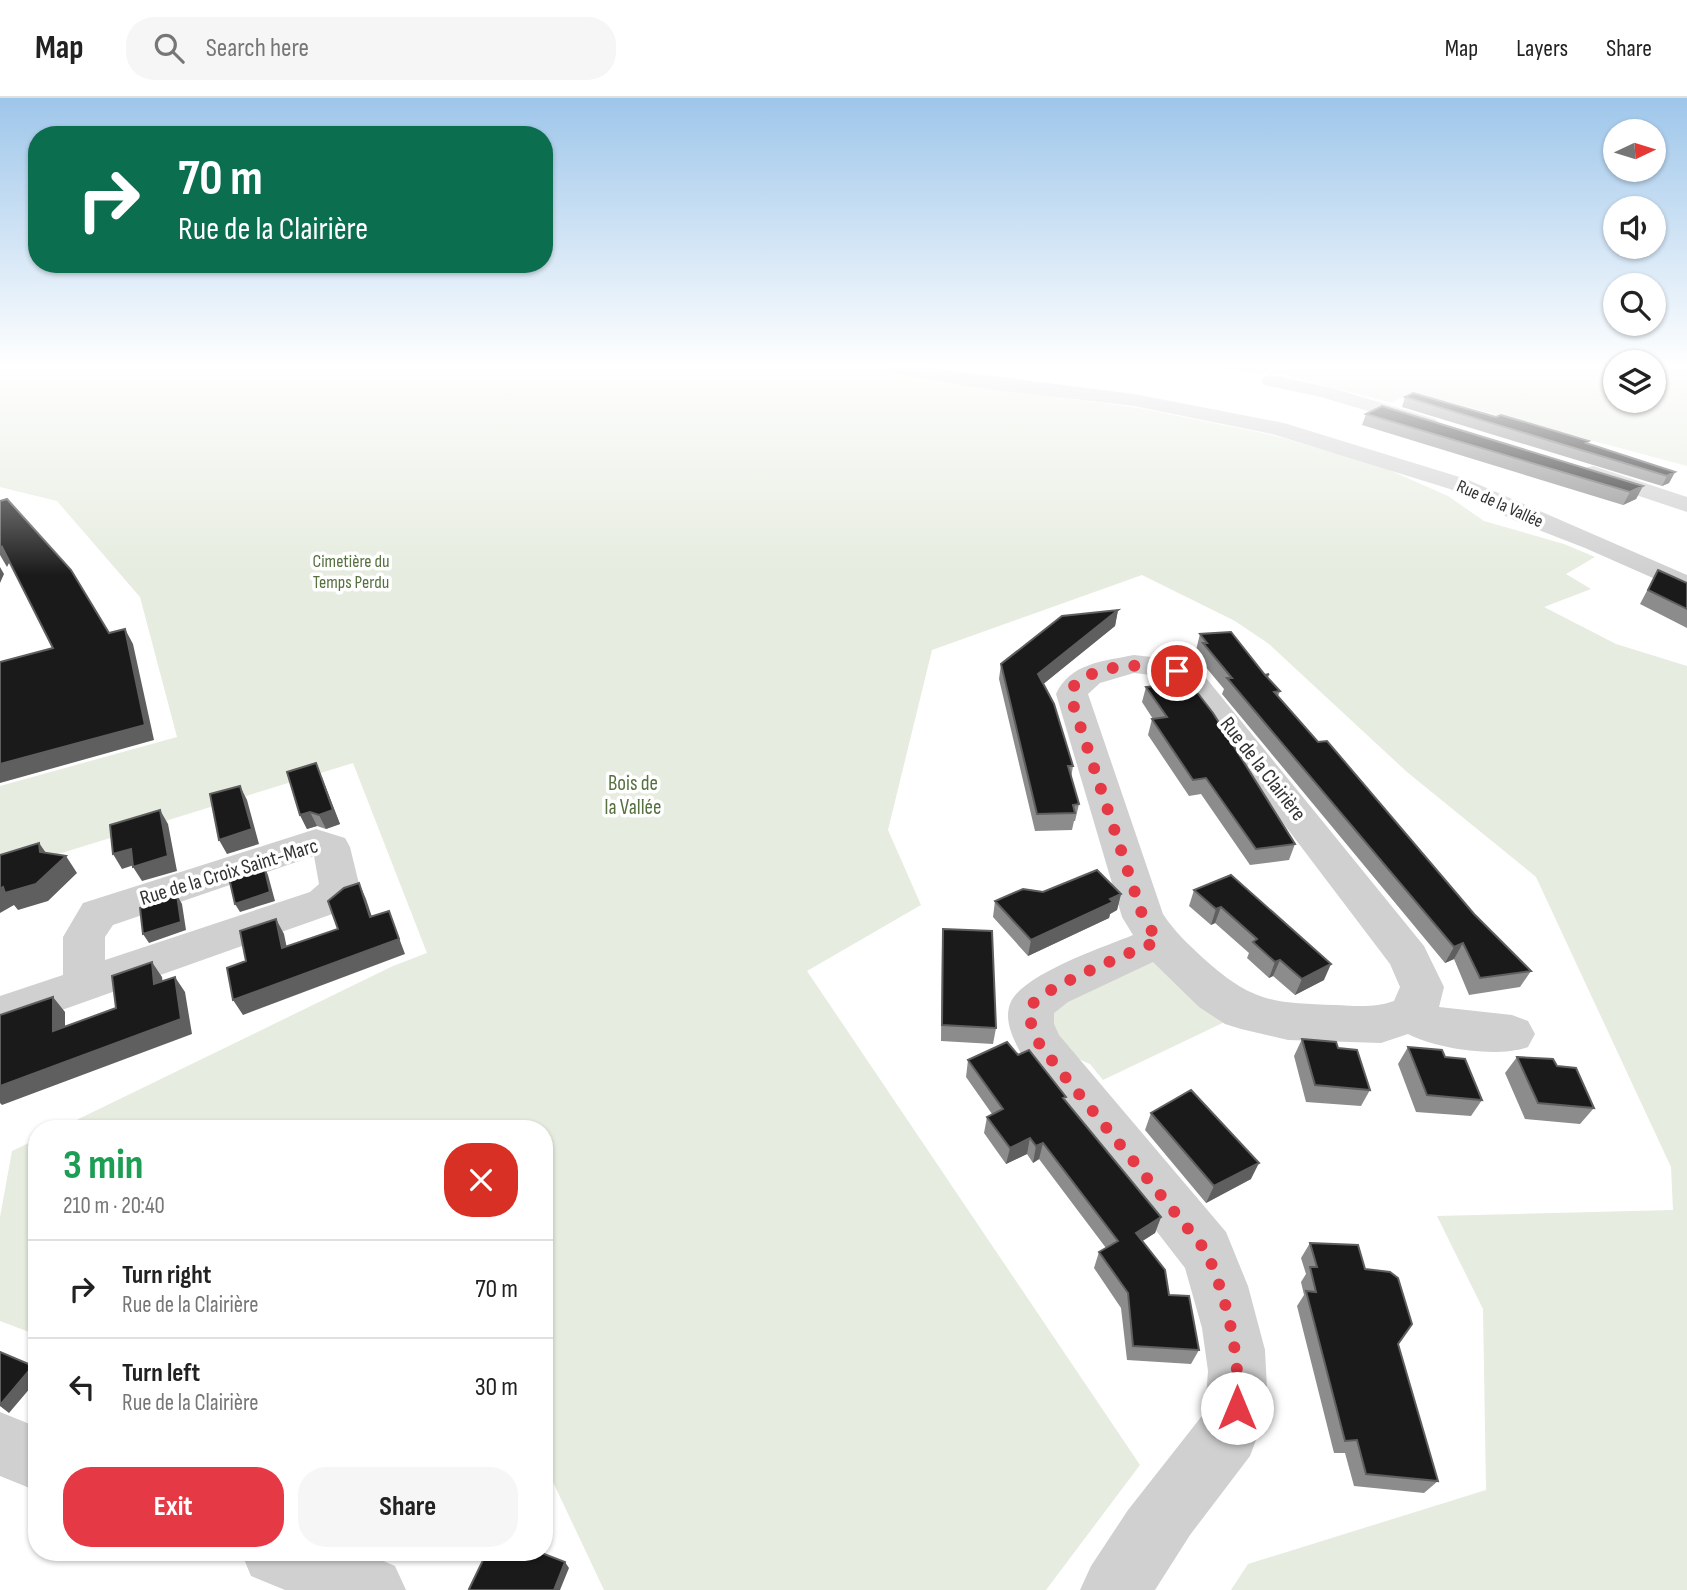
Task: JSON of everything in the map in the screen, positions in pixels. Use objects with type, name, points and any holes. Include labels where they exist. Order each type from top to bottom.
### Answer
[{"type":"street","name":"Rue de la Vallée","points":[[1304,437],[1458,484],[1525,516],[1594,542],[1687,585]]},
{"type":"street","points":[[1572,467],[1687,505]]},
{"type":"street","name":"Rue de la Clairière","points":[[1134,664],[1167,667],[1191,680],[1413,964],[1422,987],[1419,1002],[1410,1014],[1381,1025],[1288,1022],[1262,1018],[1227,1004],[1158,941],[1139,904],[1072,694],[1073,687],[1084,678],[1134,664]]},
{"type":"street","name":"Rue de la Croix Saint-Marc","points":[[0,1014],[324,902],[332,897],[339,884],[331,846],[316,842],[98,914],[86,927],[83,935],[86,983]]},
{"type":"street","points":[[1115,1590],[1174,1502],[1212,1455],[1231,1425],[1239,1389],[1235,1356],[1213,1267],[1206,1251],[1041,1047],[1031,1024],[1032,1005],[1052,989],[1158,941]]},
{"type":"street","points":[[1410,1014],[1436,1027],[1512,1034]]},
{"type":"street","points":[[0,1444],[28,1455]]},
{"type":"street","points":[[298,1561],[371,1590]]},
{"type":"green space","name":"Bois de la Vallée","points":[[0,437],[1278,437],[1380,466],[1448,496],[1484,521],[1564,544],[1595,557],[1566,574],[1591,589],[1544,607],[1616,644],[1687,666],[1687,1590],[1231,1590],[1248,1564],[1486,1490],[1483,1309],[1437,1216],[1673,1210],[1671,1167],[1536,877],[1407,772],[1269,644],[1235,621],[1142,575],[932,650],[888,830],[921,905],[807,971],[1140,1465],[1046,1590],[604,1590],[553,1482],[553,1120],[76,1120],[393,966],[427,953],[353,763],[0,872],[0,786],[177,737],[140,597],[57,501],[0,487]]},
{"type":"green space","points":[[1578,437],[1687,437],[1687,466]]},
{"type":"green space","points":[[1158,961],[1231,1019],[1103,1080],[1090,1064],[1063,1052],[1048,1031],[1053,1004],[1141,962]]},
{"type":"green space","points":[[28,1143],[28,1332],[0,1321],[0,1217],[12,1151]]},
{"type":"building","points":[[1443,437],[1482,437],[1643,486],[1630,492]]},
{"type":"building","points":[[1536,437],[1574,437],[1589,441],[1586,443],[1675,472],[1667,476]]},
{"type":"building","points":[[7,499],[71,570],[109,633],[125,629],[145,725],[0,764],[0,662],[53,648],[2,547],[0,551],[0,501]]},
{"type":"building","points":[[1658,570],[1687,583],[1687,609],[1648,590]]},
{"type":"building","points":[[1118,610],[1038,674],[1054,704],[1073,766],[1068,766],[1079,804],[1073,805],[1075,813],[1037,814],[1001,664],[1062,616]]},
{"type":"building","points":[[1231,632],[1265,675],[1269,674],[1266,676],[1280,691],[1274,692],[1318,742],[1327,741],[1474,914],[1531,971],[1480,978],[1463,943],[1454,947],[1227,678],[1232,678],[1203,643],[1207,643],[1200,634]]},
{"type":"building","points":[[1189,682],[1213,713],[1295,844],[1256,849],[1206,778],[1193,780],[1152,719],[1167,717],[1146,687]]},
{"type":"building","points":[[316,763],[333,810],[319,815],[310,812],[300,815],[287,772]]},
{"type":"building","points":[[240,786],[252,829],[219,840],[210,794]]},
{"type":"building","points":[[160,810],[168,856],[133,867],[131,849],[113,854],[110,825]]},
{"type":"building","points":[[39,843],[40,852],[66,856],[36,884],[5,893],[3,887],[0,889],[0,855]]},
{"type":"building","points":[[264,866],[270,892],[235,904],[229,878]]},
{"type":"building","points":[[1097,870],[1121,894],[1110,899],[1113,902],[1031,940],[995,901],[1023,889],[1043,892]]},
{"type":"building","points":[[1231,875],[1331,964],[1302,979],[1280,960],[1275,962],[1253,942],[1257,939],[1221,907],[1216,909],[1194,890]]},
{"type":"building","points":[[359,883],[370,917],[389,911],[399,939],[233,1000],[227,968],[246,961],[240,931],[276,919],[282,948],[338,929],[328,901],[344,888]]},
{"type":"building","points":[[177,895],[181,922],[143,934],[140,908]]},
{"type":"building","points":[[943,929],[992,931],[996,1028],[942,1025]]},
{"type":"building","points":[[152,962],[154,984],[175,977],[181,1019],[0,1086],[0,1015],[53,997],[53,1031],[116,1008],[112,976]]},
{"type":"building","points":[[1302,1039],[1336,1042],[1338,1048],[1357,1050],[1370,1090],[1315,1085]]},
{"type":"building","points":[[1007,1042],[1018,1055],[1029,1050],[1066,1097],[1063,1098],[1161,1217],[1136,1233],[1165,1270],[1169,1295],[1189,1296],[1199,1350],[1133,1346],[1128,1293],[1099,1252],[1118,1241],[1043,1143],[1036,1146],[1030,1138],[1010,1148],[987,1117],[1003,1109],[968,1060]]},
{"type":"building","points":[[1408,1047],[1442,1050],[1445,1057],[1465,1059],[1482,1100],[1427,1095]]},
{"type":"building","points":[[1517,1057],[1553,1059],[1557,1066],[1576,1068],[1594,1108],[1538,1103]]},
{"type":"building","points":[[1191,1090],[1259,1163],[1214,1186],[1151,1113]]},
{"type":"building","points":[[1310,1243],[1358,1245],[1365,1269],[1390,1272],[1398,1278],[1412,1324],[1398,1344],[1438,1481],[1366,1474],[1357,1440],[1345,1441],[1306,1291],[1316,1292],[1310,1267],[1317,1267]]},
{"type":"building","points":[[0,1352],[28,1364],[28,1372],[0,1405]]},
{"type":"building","points":[[553,1557],[565,1562],[554,1590],[469,1589],[483,1561],[553,1561]]},
{"type":"route","points":[[1177,671],[1155,665],[1134,664],[1093,675],[1077,682],[1073,687],[1073,704],[1143,917],[1158,941],[1052,989],[1032,1005],[1031,1024],[1041,1047],[1059,1071],[1206,1251],[1218,1280],[1235,1356],[1239,1389],[1237,1408]]},
{"type":"park label","name":"Cimetière du Temps Perdu","points":[[351,571]]}]
